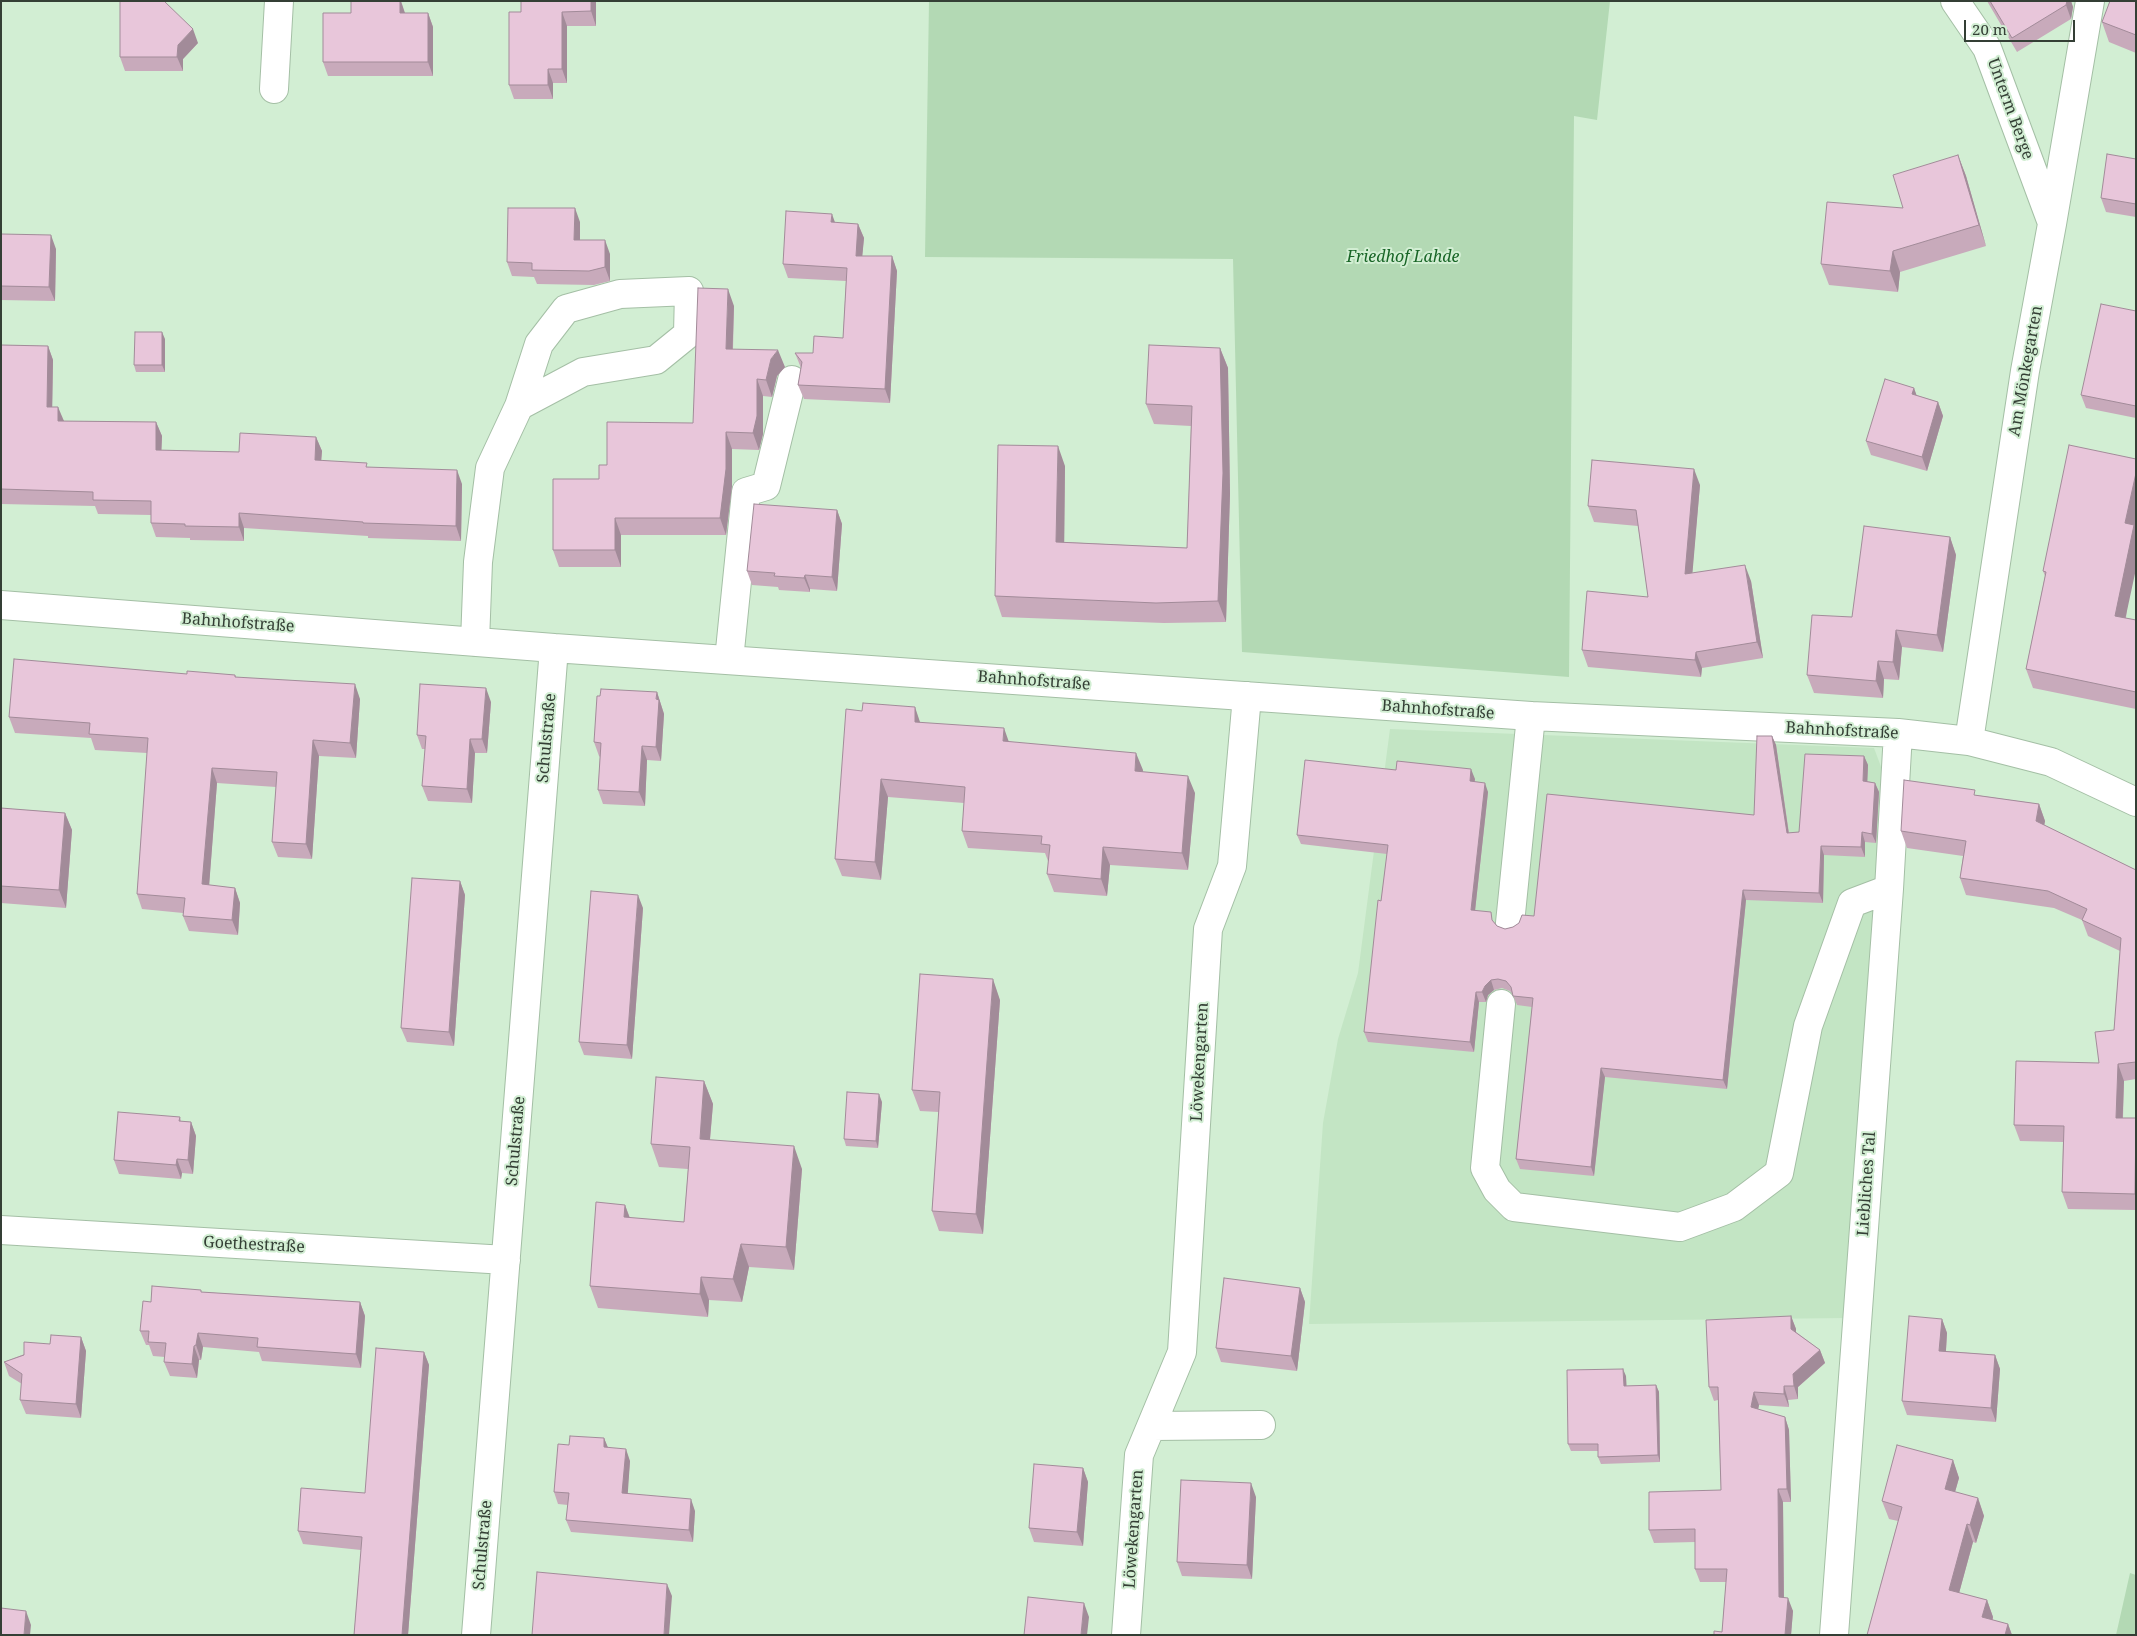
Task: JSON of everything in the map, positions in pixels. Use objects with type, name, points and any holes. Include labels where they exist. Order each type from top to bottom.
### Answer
[{"type":"street","points":[[274,89],[279,1]]},
{"type":"street","name":"Unterm Berge","points":[[1955,1],[1987,48],[2052,224]]},
{"type":"street","name":"Am Mönkegarten","points":[[1969,741],[2025,371],[2090,1]]},
{"type":"street","points":[[476,642],[478,562],[490,468],[519,406],[539,344],[566,309],[620,294],[689,291],[688,334],[656,360],[583,372],[519,406]]},
{"type":"street","points":[[729,660],[746,492],[766,486],[792,380]]},
{"type":"street","name":"Bahnhofstraße","points":[[1,605],[554,648],[1531,716],[1898,733],[1969,741],[2051,762],[2136,802]]},
{"type":"street","name":"Schulstraße","points":[[476,1635],[554,648]]},
{"type":"street","name":"Löwekengarten","points":[[1126,1635],[1140,1455],[1182,1352],[1208,930],[1232,866],[1247,696]]},
{"type":"street","points":[[1510,924],[1531,716]]},
{"type":"street","name":"Liebliches Tal","points":[[1834,1635],[1889,889],[1898,733]]},
{"type":"street","points":[[1501,1004],[1485,1168],[1496,1190],[1514,1207],[1680,1227],[1734,1207],[1779,1173],[1808,1026],[1852,903],[1889,889]]},
{"type":"street","name":"Goethestraße","points":[[1,1230],[506,1260]]},
{"type":"street","points":[[1152,1426],[1261,1425]]},
{"type":"shaded area","points":[[1390,729],[1874,748],[1886,780],[1846,1318],[1309,1324],[1323,1123],[1338,1039],[1358,973]]},
{"type":"green space","name":"Friedhof Lahde","points":[[929,1],[1610,1],[1597,120],[1574,116],[1569,677],[1242,652],[1233,259],[925,257]]},
{"type":"green space","points":[[2130,1573],[2136,1575],[2136,1635],[2116,1635]]},
{"type":"building","points":[[120,1],[164,1],[193,29],[178,45],[177,57],[120,57]]},
{"type":"building","points":[[351,1],[400,1],[400,13],[428,13],[428,62],[323,62],[323,13],[351,13]]},
{"type":"building","points":[[521,1],[591,1],[591,11],[562,12],[562,69],[548,69],[548,85],[509,85],[509,12],[521,12]]},
{"type":"building","points":[[1990,1],[2067,1],[2066,5],[2012,38]]},
{"type":"building","points":[[2110,1],[2136,1],[2136,35],[2102,22]]},
{"type":"building","points":[[2107,154],[2136,159],[2136,204],[2101,198]]},
{"type":"building","points":[[1958,155],[1979,225],[1893,251],[1890,271],[1821,264],[1827,202],[1903,208],[1893,175]]},
{"type":"building","points":[[508,208],[575,208],[574,240],[605,240],[605,267],[589,271],[532,270],[532,263],[507,262]]},
{"type":"building","points":[[786,211],[832,214],[831,222],[858,224],[856,256],[892,256],[885,389],[798,385],[802,362],[795,353],[813,353],[814,336],[843,338],[847,268],[783,264]]},
{"type":"building","points":[[1,234],[51,235],[49,287],[1,286]]},
{"type":"building","points":[[698,288],[728,289],[726,349],[778,350],[771,359],[766,380],[757,379],[757,416],[753,433],[726,432],[726,469],[720,518],[615,518],[615,550],[553,550],[553,479],[599,479],[599,465],[607,465],[607,422],[693,423]]},
{"type":"building","points":[[2101,304],[2136,311],[2136,406],[2081,395]]},
{"type":"building","points":[[135,332],[162,332],[162,365],[134,365]]},
{"type":"building","points":[[1,345],[48,346],[47,407],[58,407],[58,421],[156,422],[156,450],[239,452],[240,433],[316,437],[315,460],[367,463],[366,467],[457,470],[456,526],[363,523],[239,513],[239,527],[185,526],[185,524],[151,523],[151,501],[93,500],[93,492],[1,489]]},
{"type":"building","points":[[1149,345],[1220,348],[1223,473],[1218,601],[1156,603],[995,596],[998,445],[1058,446],[1056,542],[1187,548],[1192,406],[1146,404]]},
{"type":"building","points":[[1885,379],[1914,388],[1912,394],[1938,402],[1922,457],[1866,441]]},
{"type":"building","points":[[2069,445],[2136,459],[2136,473],[2125,523],[2134,525],[2115,616],[2136,620],[2136,692],[2026,669],[2046,572],[2043,571]]},
{"type":"building","points":[[1592,460],[1694,469],[1685,574],[1745,565],[1757,642],[1696,652],[1695,660],[1582,650],[1587,591],[1648,597],[1636,510],[1588,506]]},
{"type":"building","points":[[754,504],[837,510],[832,577],[805,575],[804,578],[774,576],[775,573],[747,571]]},
{"type":"building","points":[[1864,526],[1950,537],[1937,635],[1896,630],[1893,662],[1878,661],[1876,681],[1807,675],[1812,615],[1852,617]]},
{"type":"building","points":[[14,659],[187,674],[187,671],[235,675],[235,677],[355,684],[350,743],[313,740],[306,844],[272,842],[277,772],[212,768],[202,884],[235,888],[232,920],[183,916],[185,898],[137,894],[148,738],[89,734],[90,723],[9,717]]},
{"type":"building","points":[[420,684],[486,688],[482,739],[470,739],[467,789],[422,786],[426,736],[417,735]]},
{"type":"building","points":[[601,689],[657,692],[656,699],[659,700],[656,747],[642,746],[639,792],[598,790],[601,743],[594,742],[597,696],[600,696]]},
{"type":"building","points":[[863,703],[915,707],[915,722],[1004,728],[1003,741],[1136,753],[1135,771],[1188,776],[1182,853],[1103,847],[1101,879],[1047,874],[1050,845],[1041,844],[1042,836],[962,831],[965,787],[881,779],[875,862],[835,859],[846,709],[862,711]]},
{"type":"building","points":[[1757,736],[1772,736],[1787,833],[1799,832],[1805,754],[1864,756],[1863,781],[1875,783],[1872,834],[1862,832],[1861,847],[1821,846],[1819,893],[1743,890],[1723,1080],[1601,1068],[1591,1167],[1516,1159],[1533,998],[1513,996],[1511,987],[1506,981],[1491,980],[1482,992],[1476,992],[1470,1042],[1364,1032],[1378,900],[1381,901],[1388,845],[1297,835],[1305,760],[1396,770],[1397,761],[1471,769],[1470,781],[1485,783],[1471,910],[1491,912],[1492,920],[1497,926],[1505,929],[1519,923],[1522,915],[1534,916],[1547,794],[1754,815]]},
{"type":"building","points":[[1904,780],[1975,790],[1974,795],[2039,804],[2036,821],[2136,870],[2136,1062],[2118,1064],[2116,1118],[2136,1118],[2135,1194],[2062,1192],[2064,1126],[2014,1125],[2016,1061],[2099,1063],[2095,1032],[2114,1030],[2121,938],[2082,920],[2087,909],[2048,891],[1960,878],[1966,841],[1901,831]]},
{"type":"building","points":[[1,808],[65,813],[59,890],[1,886]]},
{"type":"building","points":[[412,878],[460,881],[449,1032],[401,1028]]},
{"type":"building","points":[[591,891],[638,895],[627,1045],[579,1042]]},
{"type":"building","points":[[920,974],[993,979],[976,1214],[932,1211],[940,1092],[912,1090]]},
{"type":"building","points":[[656,1077],[704,1081],[700,1139],[794,1146],[786,1247],[741,1244],[733,1279],[701,1277],[700,1294],[590,1286],[596,1202],[625,1205],[624,1217],[684,1222],[690,1147],[651,1144]]},
{"type":"building","points":[[847,1092],[879,1094],[876,1141],[844,1139]]},
{"type":"building","points":[[118,1112],[180,1117],[179,1121],[191,1122],[188,1160],[177,1159],[176,1165],[114,1160]]},
{"type":"building","points":[[1224,1278],[1300,1288],[1291,1356],[1216,1348]]},
{"type":"building","points":[[152,1286],[201,1290],[201,1292],[360,1302],[356,1354],[257,1347],[258,1338],[198,1333],[192,1364],[164,1362],[166,1343],[148,1342],[149,1331],[140,1331],[143,1301],[151,1302]]},
{"type":"building","points":[[1791,1316],[1791,1329],[1820,1350],[1793,1374],[1794,1386],[1784,1386],[1784,1394],[1754,1392],[1751,1407],[1785,1417],[1787,1489],[1778,1489],[1779,1597],[1788,1598],[1785,1635],[1714,1635],[1714,1631],[1722,1632],[1727,1569],[1695,1569],[1695,1529],[1649,1530],[1649,1492],[1721,1490],[1718,1387],[1709,1387],[1706,1320]]},
{"type":"building","points":[[1909,1316],[1942,1319],[1939,1351],[1995,1355],[1991,1408],[1902,1401]]},
{"type":"building","points":[[51,1335],[81,1337],[76,1404],[20,1400],[22,1374],[4,1362],[24,1355],[24,1342],[50,1344]]},
{"type":"building","points":[[376,1348],[424,1352],[402,1635],[354,1635],[362,1537],[298,1531],[301,1488],[365,1493]]},
{"type":"building","points":[[1623,1369],[1624,1386],[1656,1385],[1658,1455],[1598,1457],[1598,1444],[1568,1444],[1567,1370]]},
{"type":"building","points":[[570,1436],[604,1438],[604,1447],[626,1449],[622,1493],[691,1499],[689,1530],[566,1520],[569,1493],[554,1492],[558,1444],[569,1445]]},
{"type":"building","points":[[1897,1445],[1953,1460],[1945,1489],[1978,1498],[1970,1525],[1967,1524],[1949,1590],[1987,1600],[1982,1617],[2008,1624],[2005,1635],[1867,1635],[1902,1507],[1882,1501]]},
{"type":"building","points":[[1034,1464],[1083,1468],[1077,1532],[1029,1528]]},
{"type":"building","points":[[1181,1480],[1251,1483],[1247,1565],[1177,1562]]},
{"type":"building","points":[[537,1572],[667,1584],[664,1635],[532,1635]]},
{"type":"building","points":[[1028,1597],[1084,1603],[1081,1635],[1024,1635]]},
{"type":"building","points":[[1,1608],[26,1611],[24,1635],[1,1635]]}]
